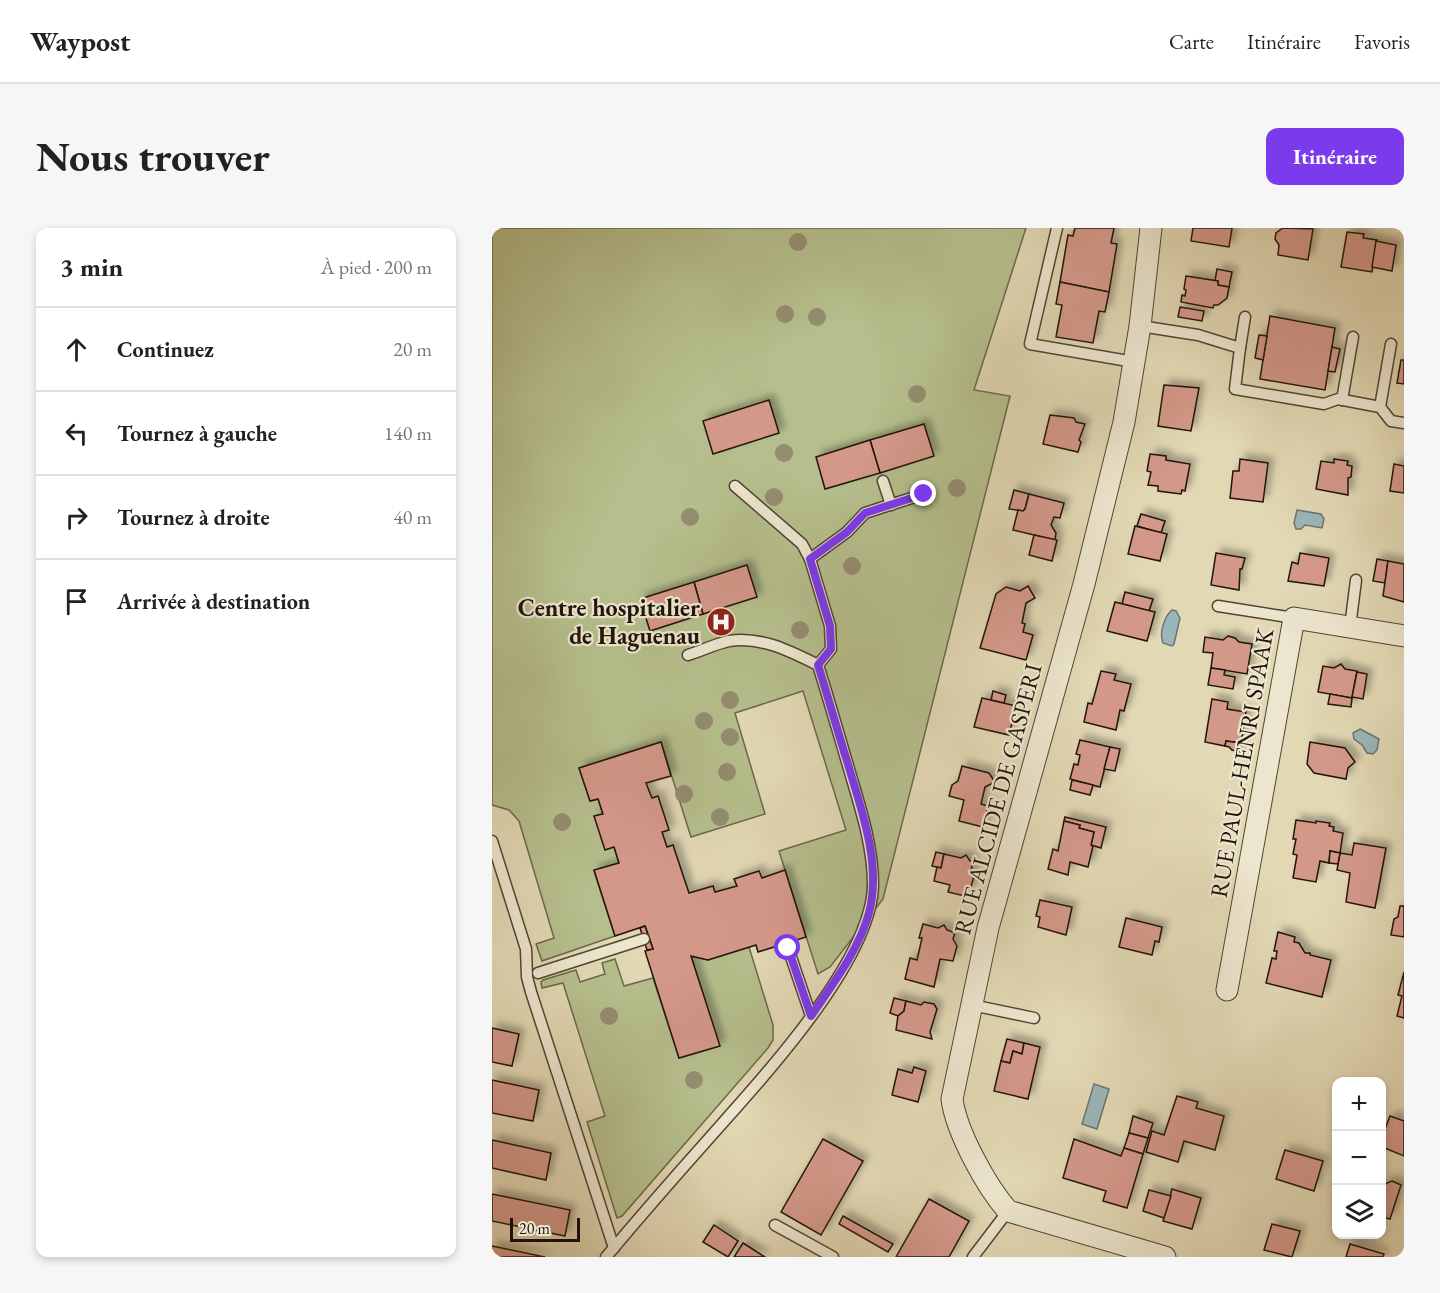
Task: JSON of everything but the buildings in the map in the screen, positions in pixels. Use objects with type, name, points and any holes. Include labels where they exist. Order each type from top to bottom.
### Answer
[{"type":"street","name":"RUE ALCIDE DE GASPERI","points":[[1008,1211],[991,1191],[954,1116],[952,1099],[988,928],[1084,584],[1124,422],[1140,326],[1151,228]]},
{"type":"street","name":"RUE PAUL-HENRI SPAAK","points":[[1227,990],[1294,618],[1404,636]]},
{"type":"street","points":[[1008,1211],[1121,1251],[1165,1257]]},
{"type":"lane","points":[[1058,228],[1030,344],[1134,362]]},
{"type":"lane","points":[[1245,317],[1234,389],[1324,404],[1338,399],[1380,407],[1390,421],[1404,423]]},
{"type":"lane","points":[[1140,326],[1198,335],[1240,348]]},
{"type":"lane","points":[[1342,400],[1353,337]]},
{"type":"lane","points":[[1380,407],[1391,345]]},
{"type":"lane","points":[[883,481],[891,505]]},
{"type":"lane","points":[[735,486],[801,544],[810,559],[830,626],[831,649],[818,665]]},
{"type":"lane","points":[[810,559],[847,532],[865,513],[924,494]]},
{"type":"lane","points":[[1350,627],[1356,580]]},
{"type":"lane","points":[[1218,606],[1294,618]]},
{"type":"lane","points":[[606,1257],[771,1069],[811,1016],[854,947],[868,914],[873,886],[870,852],[862,812],[818,665],[792,652],[761,641],[729,641],[688,655]]},
{"type":"lane","points":[[492,842],[526,949],[527,976],[531,992],[614,1248]]},
{"type":"lane","points":[[538,973],[644,939]]},
{"type":"lane","points":[[788,948],[811,1016]]},
{"type":"lane","points":[[972,1005],[1034,1018]]},
{"type":"lane","points":[[973,1257],[1008,1211]]},
{"type":"lane","points":[[775,1225],[833,1257]]},
{"type":"green space","name":"Centre hospitalier de Haguenau","points":[[492,228],[1026,228],[974,390],[1010,396],[883,899],[830,967],[818,974],[779,851],[846,830],[803,691],[735,713],[765,814],[691,837],[661,742],[579,768],[590,801],[598,799],[603,814],[594,816],[614,847],[619,863],[594,871],[615,936],[542,961],[536,944],[554,938],[519,821],[509,810],[492,805]]},
{"type":"green space","points":[[749,947],[773,1025],[773,1040],[622,1216],[617,1218],[587,1122],[605,1116],[563,983],[542,988],[541,982],[576,970],[580,982],[605,974],[602,963],[615,959],[624,986],[653,978],[679,1058],[719,1046],[691,956],[708,960]]},
{"type":"water","points":[[1297,510],[1321,514],[1324,519],[1322,528],[1305,525],[1301,529],[1296,529],[1294,523]]},
{"type":"water","points":[[1172,610],[1176,611],[1180,618],[1172,646],[1163,643],[1162,630]]},
{"type":"water","points":[[1360,729],[1379,739],[1377,750],[1373,754],[1367,753],[1354,739],[1353,733]]},
{"type":"water","points":[[1094,1084],[1109,1089],[1097,1129],[1082,1124]]},
{"type":"place","name":"Centre hospitalier de Haguenau","points":[[721,622]]},
{"type":"route","points":[[788,948],[811,1016],[854,947],[868,914],[873,886],[870,852],[862,812],[818,665],[831,649],[830,626],[810,559],[847,532],[865,513],[924,494]]}]
